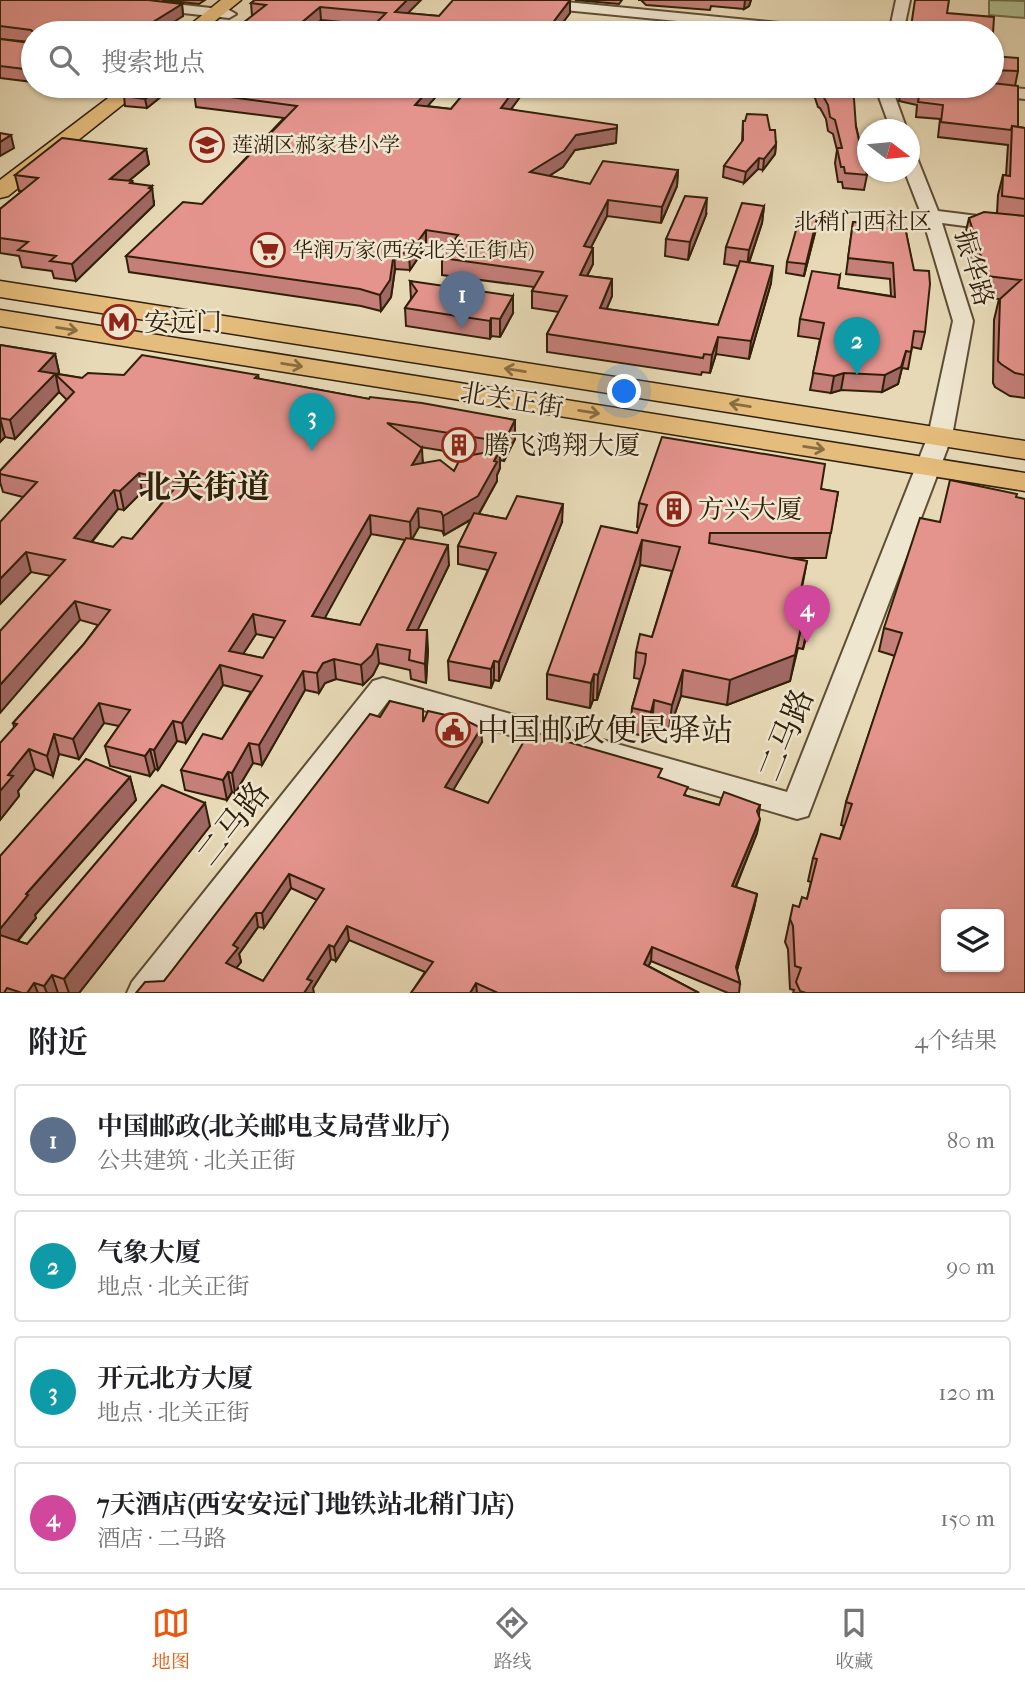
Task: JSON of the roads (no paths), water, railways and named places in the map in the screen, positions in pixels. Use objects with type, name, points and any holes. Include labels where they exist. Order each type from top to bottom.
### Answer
[{"type":"main road","points":[[208,21],[246,0]]},
{"type":"main road","points":[[0,178],[104,98]]},
{"type":"main road","points":[[0,191],[120,98]]},
{"type":"main road","name":"北关正街","points":[[0,289],[1025,450]]},
{"type":"main road","name":"北关正街","points":[[0,318],[1025,482]]},
{"type":"street","points":[[100,0],[226,9]]},
{"type":"street","points":[[504,0],[718,21]]},
{"type":"street","points":[[899,21],[903,0]]},
{"type":"street","points":[[1004,92],[1025,94]]},
{"type":"street","points":[[887,98],[895,119]]},
{"type":"street","name":"振华路","points":[[919,182],[932,216],[963,321],[940,436]]},
{"type":"street","points":[[932,216],[1025,228]]},
{"type":"street","name":"二马路","points":[[145,993],[383,688],[797,807],[940,436]]},
{"type":"place","name":"莲湖区郝家巷小学","points":[[207,145]]},
{"type":"place","name":"华润万家(西安北关正街店)","points":[[268,250]]},
{"type":"place","name":"安远门","points":[[119,322]]},
{"type":"place","name":"中国邮政(北关邮电支局营业厅)","points":[[462,329]]},
{"type":"place","name":"气象大厦","points":[[857,375]]},
{"type":"place","name":"腾飞鸿翔大厦","points":[[459,445]]},
{"type":"place","name":"开元北方大厦","points":[[312,451]]},
{"type":"place","name":"方兴大厦","points":[[674,509]]},
{"type":"place","name":"7天酒店(西安安远门地铁站北稍门店)","points":[[807,643]]},
{"type":"place","name":"中国邮政便民驿站","points":[[453,730]]},
{"type":"district","name":"北稍门西社区","points":[[863,221]]},
{"type":"district","name":"北关街道","points":[[204,487]]}]
